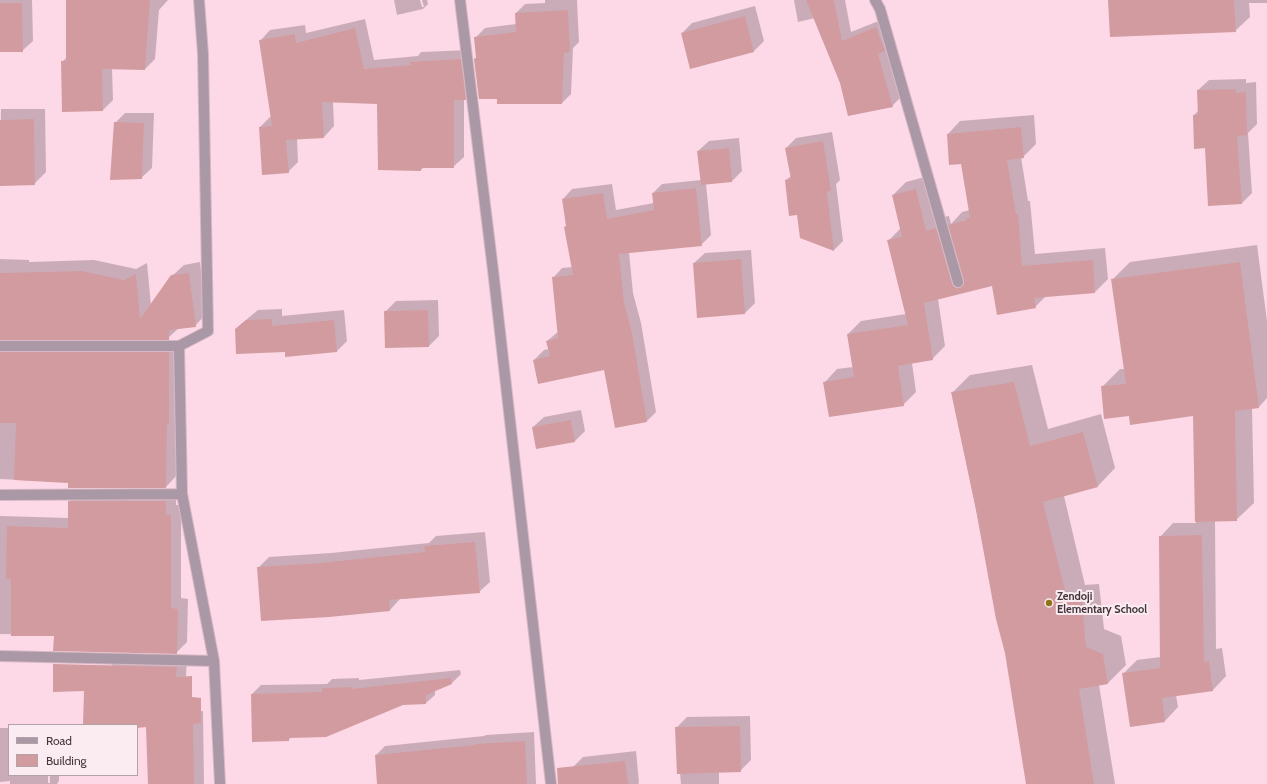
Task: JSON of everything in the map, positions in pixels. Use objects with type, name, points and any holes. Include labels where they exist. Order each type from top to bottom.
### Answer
[{"type":"street","points":[[0,346],[179,346],[208,331],[203,54],[199,0]]},
{"type":"street","points":[[460,0],[492,263],[551,784]]},
{"type":"street","points":[[875,0],[882,16],[958,282]]},
{"type":"street","points":[[179,346],[182,494],[214,661],[220,784]]},
{"type":"street","points":[[0,494],[182,494]]},
{"type":"street","points":[[0,656],[214,661]]},
{"type":"building","points":[[66,0],[150,0],[145,70],[102,69],[103,111],[62,112],[61,61],[66,61]]},
{"type":"building","points":[[806,0],[834,0],[842,41],[876,27],[885,51],[878,54],[893,107],[848,116],[840,83]]},
{"type":"building","points":[[1108,0],[1234,0],[1236,32],[1110,37]]},
{"type":"building","points":[[0,3],[22,3],[23,52],[0,52]]},
{"type":"building","points":[[568,10],[570,52],[564,53],[562,104],[497,104],[497,99],[479,99],[474,59],[476,58],[474,37],[516,32],[515,13]]},
{"type":"building","points":[[745,16],[754,52],[690,69],[681,33]]},
{"type":"building","points":[[355,28],[364,69],[411,65],[410,62],[461,59],[466,100],[454,100],[454,168],[421,168],[421,171],[378,170],[377,104],[322,102],[324,138],[286,140],[289,173],[262,175],[259,127],[272,126],[259,40],[295,34],[296,43]]},
{"type":"building","points":[[1236,89],[1236,93],[1246,92],[1247,135],[1237,136],[1242,204],[1208,206],[1205,148],[1194,149],[1193,115],[1198,115],[1197,90]]},
{"type":"building","points":[[34,119],[35,185],[0,186],[0,120]]},
{"type":"building","points":[[114,122],[144,123],[142,179],[110,180]]},
{"type":"building","points":[[1021,127],[1024,158],[1007,160],[1016,214],[1018,214],[1022,266],[1093,260],[1095,293],[1034,298],[1036,308],[997,315],[992,286],[924,303],[933,360],[898,366],[904,406],[829,417],[823,382],[854,377],[847,334],[908,325],[887,240],[902,237],[892,195],[916,189],[926,231],[936,228],[952,284],[956,288],[960,288],[964,284],[964,280],[948,225],[970,218],[961,164],[949,165],[947,134]]},
{"type":"building","points":[[823,141],[831,190],[827,192],[834,251],[800,238],[797,215],[789,216],[785,180],[791,179],[785,148]]},
{"type":"building","points":[[729,148],[732,182],[701,185],[697,151]]},
{"type":"building","points":[[696,188],[702,246],[619,254],[624,303],[632,333],[647,422],[615,428],[604,370],[538,384],[533,360],[550,356],[546,341],[558,338],[552,277],[573,275],[564,227],[566,226],[562,199],[603,193],[607,219],[654,210],[652,193]]},
{"type":"building","points":[[741,259],[745,314],[697,318],[693,263]]},
{"type":"building","points":[[1240,262],[1259,408],[1235,411],[1237,521],[1195,522],[1193,416],[1130,425],[1129,416],[1104,419],[1101,386],[1126,384],[1111,279]]},
{"type":"building","points":[[82,271],[124,280],[136,274],[140,319],[171,275],[189,273],[196,327],[169,330],[169,340],[0,340],[0,273]]},
{"type":"building","points":[[428,310],[429,347],[385,348],[384,311]]},
{"type":"building","points":[[272,319],[272,326],[334,320],[337,352],[285,357],[285,352],[236,354],[235,329],[246,320]]},
{"type":"building","points":[[0,352],[169,352],[169,424],[167,424],[166,488],[68,488],[68,483],[14,480],[16,423],[0,423]]},
{"type":"building","points":[[1014,382],[1030,446],[1083,432],[1098,487],[1043,502],[1068,602],[1082,601],[1086,647],[1103,654],[1108,684],[1079,689],[1094,784],[1026,784],[1005,653],[996,619],[976,510],[951,392]]},
{"type":"building","points":[[571,420],[575,442],[536,449],[532,427]]},
{"type":"building","points":[[68,501],[166,501],[166,515],[171,515],[171,608],[178,609],[177,654],[53,651],[54,636],[11,636],[11,579],[6,579],[7,526],[68,528]]},
{"type":"building","points":[[1202,535],[1204,662],[1209,661],[1213,691],[1162,698],[1165,722],[1130,727],[1122,673],[1160,668],[1159,536]]},
{"type":"building","points":[[475,542],[480,593],[389,600],[390,611],[329,617],[261,621],[257,567],[320,563],[425,552],[424,546]]},
{"type":"building","points":[[53,664],[177,667],[176,677],[192,676],[192,697],[201,698],[201,723],[193,724],[194,784],[148,784],[146,727],[138,728],[138,724],[83,724],[84,691],[53,692]]},
{"type":"building","points":[[451,678],[452,684],[426,695],[426,704],[403,705],[326,737],[289,738],[289,741],[252,742],[251,694],[322,692],[322,688],[351,687],[351,689]]},
{"type":"building","points":[[740,726],[741,772],[677,774],[675,727]]},
{"type":"building","points":[[525,741],[527,784],[377,784],[375,755],[476,744]]},
{"type":"building","points":[[625,761],[628,784],[558,784],[557,768]]},
{"type":"place","name":"Zendoji Elementary School","points":[[1049,603]]}]
